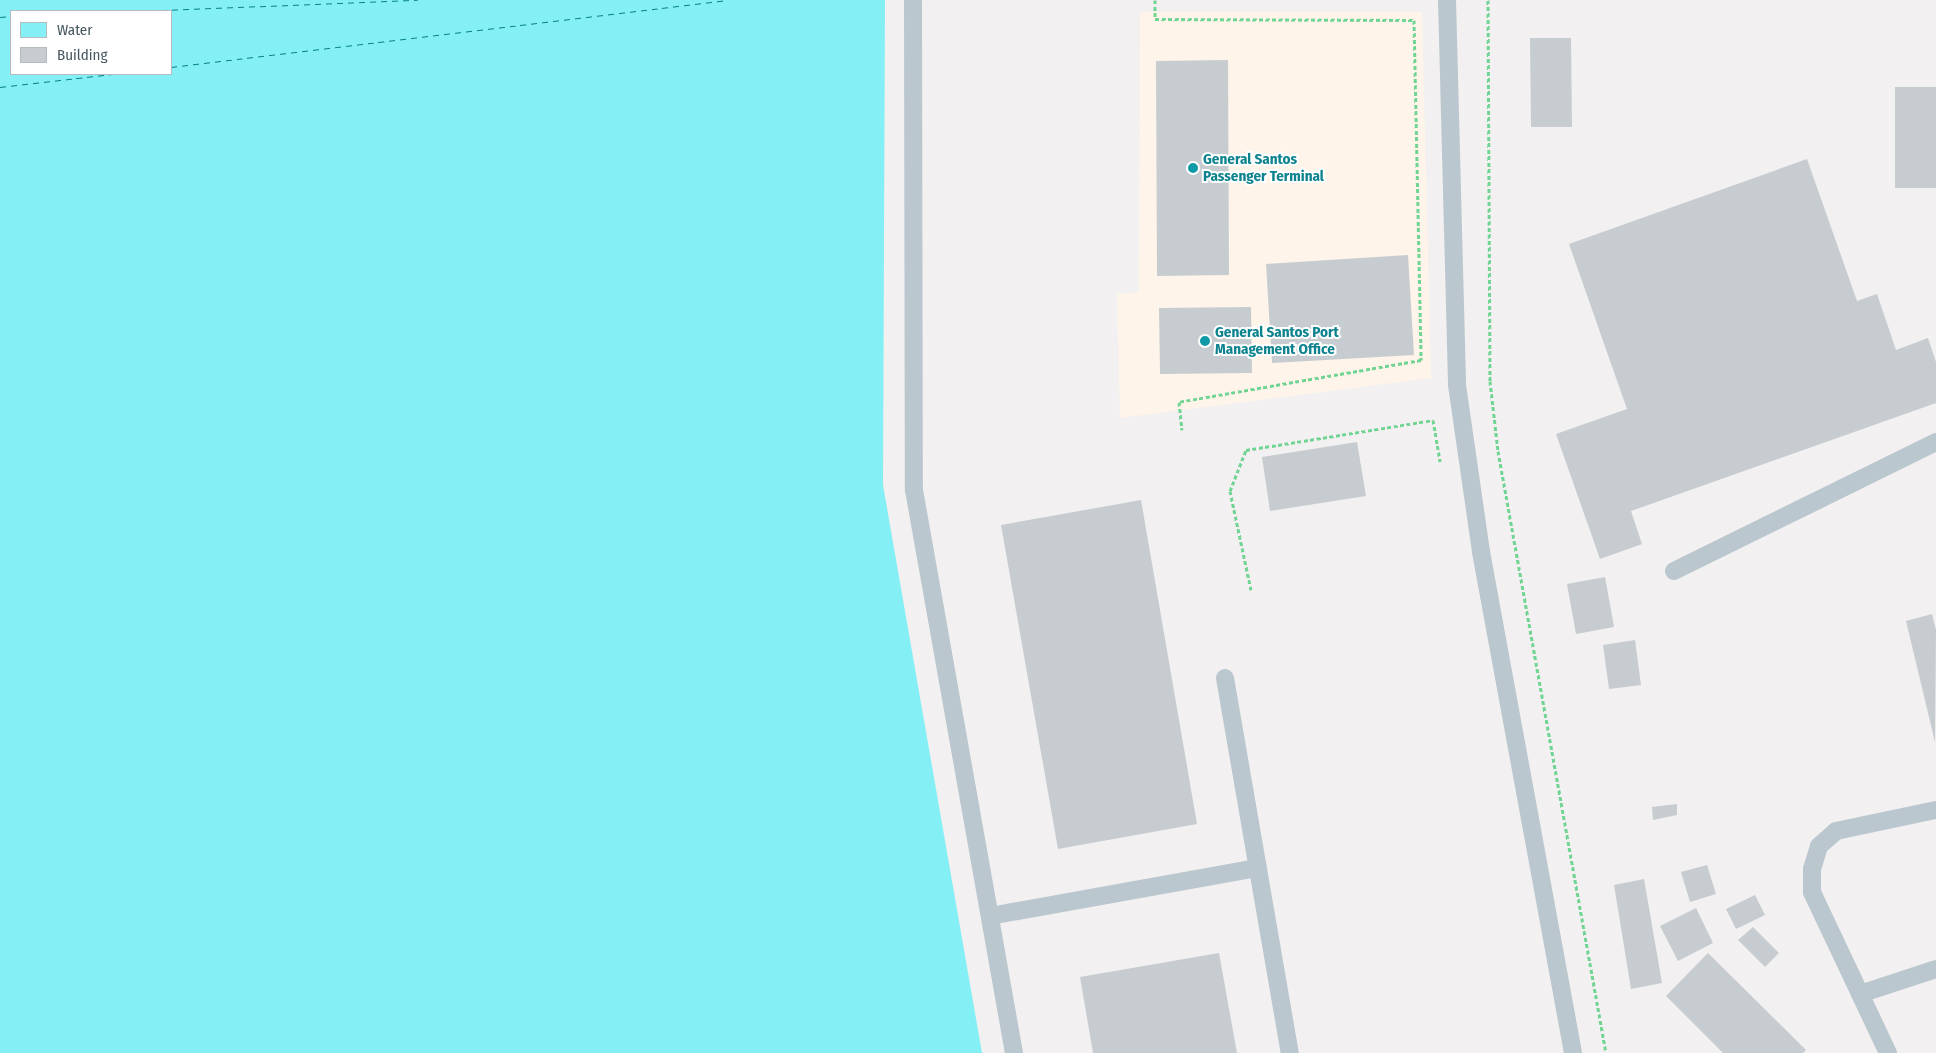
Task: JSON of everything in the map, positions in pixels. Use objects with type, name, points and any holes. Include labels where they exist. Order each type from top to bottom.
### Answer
[{"type":"lane","points":[[913,0],[914,490],[1014,1053]]},
{"type":"lane","points":[[1447,0],[1457,385],[1482,552],[1573,1053]]},
{"type":"lane","points":[[1674,571],[1936,442]]},
{"type":"lane","points":[[1225,678],[1290,1053]]},
{"type":"lane","points":[[1888,1053],[1812,892],[1812,869],[1819,846],[1836,831],[1936,810]]},
{"type":"lane","points":[[990,916],[1258,868]]},
{"type":"lane","points":[[1860,994],[1936,969]]},
{"type":"path","points":[[1155,0],[1155,19],[1414,20],[1421,360],[1179,402],[1182,430]]},
{"type":"path","points":[[1488,0],[1490,381],[1498,451],[1606,1053]]},
{"type":"path","points":[[1250,590],[1230,491],[1246,450],[1433,420],[1440,461]]},
{"type":"shaded area","points":[[1140,12],[1422,12],[1431,378],[1120,418],[1117,294],[1139,292]]},
{"type":"water","points":[[0,0],[885,0],[883,485],[982,1053],[0,1053]]},
{"type":"building","points":[[1530,38],[1571,38],[1572,127],[1531,127]]},
{"type":"building","name":"General Santos Passenger Terminal","points":[[1228,60],[1229,275],[1157,276],[1156,61]]},
{"type":"building","points":[[1895,87],[1936,87],[1936,188],[1895,188]]},
{"type":"building","points":[[1807,159],[1857,301],[1877,294],[1896,350],[1928,338],[1936,362],[1936,403],[1631,511],[1642,544],[1600,559],[1556,434],[1627,409],[1569,244]]},
{"type":"building","points":[[1408,255],[1414,355],[1272,363],[1266,264]]},
{"type":"building","name":"General Santos Port Management Office","points":[[1251,307],[1252,373],[1160,374],[1159,308]]},
{"type":"building","points":[[1357,442],[1366,496],[1270,511],[1262,457]]},
{"type":"building","points":[[1141,500],[1197,824],[1058,849],[1001,525]]},
{"type":"building","points":[[1605,577],[1614,627],[1576,634],[1567,584]]},
{"type":"building","points":[[1932,614],[1936,630],[1935,742],[1906,621]]},
{"type":"building","points":[[1635,640],[1641,685],[1609,689],[1603,645]]},
{"type":"building","points":[[1677,804],[1677,815],[1653,820],[1652,807]]},
{"type":"building","points":[[1707,865],[1716,894],[1690,902],[1681,872]]},
{"type":"building","points":[[1644,879],[1662,983],[1631,989],[1614,885]]},
{"type":"building","points":[[1755,895],[1765,915],[1736,929],[1726,909]]},
{"type":"building","points":[[1696,908],[1713,943],[1678,961],[1660,926]]},
{"type":"building","points":[[1753,927],[1779,953],[1765,967],[1738,940]]},
{"type":"building","points":[[1219,953],[1237,1053],[1093,1053],[1080,977]]},
{"type":"building","points":[[1708,953],[1806,1050],[1803,1053],[1723,1053],[1666,996]]},
{"type":"ferry route","points":[[164,10],[418,0]]},
{"type":"ferry route","points":[[172,67],[728,0]]},
{"type":"ferry route","points":[[0,17],[10,16]]},
{"type":"ferry route","points":[[0,87],[103,75]]},
{"type":"place","name":"General Santos Passenger Terminal","points":[[1193,168]]},
{"type":"place","name":"General Santos Port Management Office","points":[[1205,341]]}]
